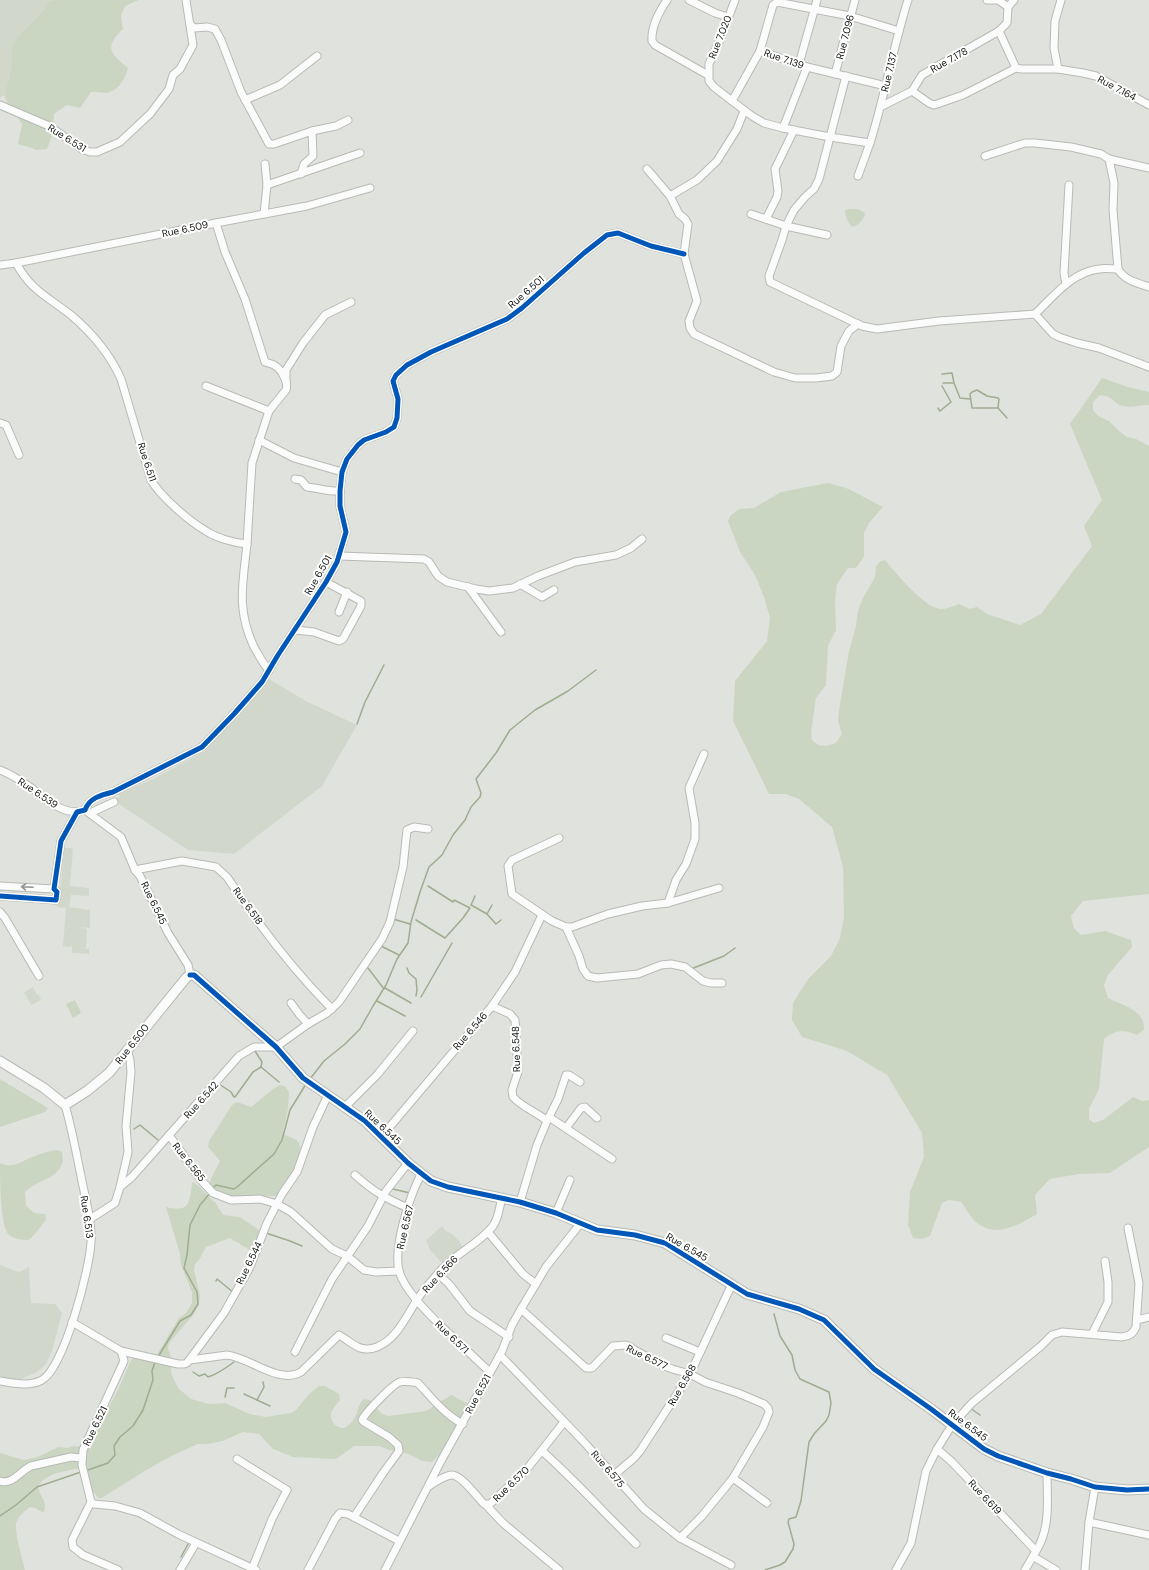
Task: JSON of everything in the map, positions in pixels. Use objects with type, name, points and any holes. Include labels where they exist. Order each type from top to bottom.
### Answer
[{"type":"street","name":"Rue 6.531","points":[[0,105],[53,128],[82,149],[90,152],[97,152],[120,142],[150,114],[169,89],[173,75],[180,69],[193,45],[186,0]]},
{"type":"street","points":[[667,0],[655,23],[652,41],[708,75],[709,81],[714,88],[744,110],[764,123],[783,128],[870,143]]},
{"type":"street","points":[[689,0],[715,13],[728,17]]},
{"type":"street","name":"Rue 7.020","points":[[708,75],[709,64],[720,40],[734,0]]},
{"type":"street","points":[[799,64],[816,0]]},
{"type":"street","name":"Rue 7.096","points":[[835,74],[855,0]]},
{"type":"street","name":"Rue 7.137","points":[[858,176],[882,106],[899,31],[908,0]]},
{"type":"street","points":[[987,0],[998,0],[1008,7]]},
{"type":"street","points":[[912,91],[929,103],[940,104],[963,96],[1016,68],[1000,31],[1007,23],[1008,7],[1014,0]]},
{"type":"street","points":[[1058,69],[1054,48],[1055,21],[1061,0]]},
{"type":"street","name":"Rue 7.139","points":[[886,86],[808,67],[760,51],[775,2],[814,8],[850,16],[899,31]]},
{"type":"street","points":[[190,23],[194,28],[207,27],[215,29],[245,100],[269,144],[274,144],[312,131],[336,126],[348,120]]},
{"type":"street","name":"Rue 7.178","points":[[882,106],[912,91],[922,75],[1000,31]]},
{"type":"street","points":[[732,101],[760,51]]},
{"type":"street","points":[[245,100],[280,85],[317,56]]},
{"type":"street","points":[[783,128],[808,67]]},
{"type":"street","name":"Rue 7.164","points":[[1016,68],[1058,69],[1096,76],[1149,105]]},
{"type":"street","points":[[846,76],[819,179],[814,189],[794,210],[786,226],[769,276],[770,282],[858,324],[877,329],[939,321],[1035,314],[1066,284],[1090,271],[1099,268],[1118,269]]},
{"type":"street","points":[[670,196],[697,180],[717,161],[737,129],[744,110]]},
{"type":"street","points":[[766,219],[777,197],[778,191],[775,169],[794,130]]},
{"type":"street","points":[[301,174],[302,168],[313,156],[312,131]]},
{"type":"street","points":[[985,156],[1025,143],[1035,143],[1071,147],[1149,168]]},
{"type":"street","points":[[266,185],[360,153]]},
{"type":"street","points":[[1109,158],[1114,184],[1113,210],[1118,269],[1127,279],[1149,287]]},
{"type":"street","points":[[264,214],[266,185],[265,164]]},
{"type":"street","points":[[647,169],[670,196],[679,214],[688,224],[684,254],[697,301],[689,321],[690,328],[694,334],[774,372],[795,378],[816,378],[832,376],[837,372],[841,346],[849,331],[858,324]]},
{"type":"street","points":[[1066,284],[1064,273],[1068,185]]},
{"type":"street","name":"Rue 6.509","points":[[0,265],[216,222],[307,206],[370,188]]},
{"type":"street","points":[[751,214],[786,226],[827,236]]},
{"type":"street","points":[[216,222],[225,252],[245,299],[265,362],[276,365],[286,381]]},
{"type":"street","name":"Rue 6.501","points":[[88,812],[87,804],[101,795],[113,792],[202,748],[252,695],[326,582],[340,556],[346,532],[340,506],[342,472],[347,459],[358,445],[372,436],[386,432],[394,427],[397,418],[398,406],[398,399],[393,381],[396,375],[407,365],[431,352],[507,319],[522,308],[584,253],[607,235],[618,233],[651,246],[684,254]]},
{"type":"street","name":"Rue 6.511","points":[[16,263],[23,275],[35,289],[86,329],[102,347],[116,368],[123,385],[151,480],[155,487],[206,532],[238,544],[247,544]]},
{"type":"street","points":[[269,670],[260,660],[250,637],[243,616],[242,604],[252,463],[269,411],[286,390],[286,370],[303,343],[325,315],[351,302]]},
{"type":"street","points":[[1035,314],[1053,334],[1059,337],[1099,348],[1149,368]]},
{"type":"street","points":[[206,386],[269,411]]},
{"type":"street","points":[[0,423],[6,425],[19,456]]},
{"type":"street","points":[[259,440],[294,458],[342,472]]},
{"type":"street","points":[[295,479],[301,480],[307,487],[316,487],[333,492],[340,491]]},
{"type":"street","points":[[340,556],[424,559],[429,562],[438,576],[447,582],[489,590],[513,588],[538,576],[575,562],[616,555],[631,548],[642,539]]},
{"type":"street","points":[[295,630],[314,632],[339,641],[343,639],[361,603],[360,599],[326,582]]},
{"type":"street","points":[[520,584],[542,597],[554,590]]},
{"type":"street","points":[[468,587],[501,632]]},
{"type":"street","points":[[339,612],[347,592]]},
{"type":"street","points":[[668,903],[676,880],[686,864],[696,839],[689,788],[704,754]]},
{"type":"street","name":"Rue 6.539","points":[[0,770],[25,784],[54,805],[64,810],[77,812]]},
{"type":"street","points":[[0,896],[54,900],[57,892],[54,889],[61,841],[77,812],[88,812],[114,802]]},
{"type":"street","name":"Rue 6.545","points":[[88,812],[120,837],[135,870],[140,876],[168,932],[188,965],[190,975],[194,975],[276,1046],[303,1078],[346,1106],[382,1136],[421,1174],[448,1187],[520,1202],[556,1213],[597,1230],[635,1235],[665,1243],[747,1294],[799,1309],[824,1320],[874,1369],[931,1408],[984,1449],[998,1456],[1047,1473],[1095,1487],[1127,1490],[1149,1489]]},
{"type":"street","points":[[276,1046],[332,1009],[339,1002],[368,961],[388,927],[403,867],[407,830],[414,828],[428,829]]},
{"type":"street","points":[[560,838],[512,860],[509,863],[512,894],[542,915],[566,927],[572,927],[608,914],[668,903],[719,888]]},
{"type":"street","name":"Rue 6.518","points":[[135,870],[182,861],[213,866],[218,869],[227,877],[284,955],[308,984],[332,1009]]},
{"type":"street","points":[[0,886],[54,889]]},
{"type":"street","points":[[0,912],[39,976]]},
{"type":"street","name":"Rue 6.546","points":[[382,1136],[492,1006],[514,972],[542,915]]},
{"type":"street","points":[[566,927],[583,969],[588,976],[597,978],[638,974],[661,965],[671,964],[685,967],[703,981],[722,983]]},
{"type":"street","name":"Rue 6.500","points":[[65,1105],[87,1091],[110,1073],[127,1049],[190,975]]},
{"type":"street","points":[[291,1003],[308,1024]]},
{"type":"street","name":"Rue 6.548","points":[[492,1006],[510,1014],[515,1020],[518,1072],[512,1090],[513,1097],[526,1108],[548,1119]]},
{"type":"street","points":[[346,1106],[377,1075],[412,1031]]},
{"type":"street","name":"Rue 6.542","points":[[90,1219],[115,1203],[120,1187],[132,1177],[239,1056],[254,1047],[276,1046]]},
{"type":"street","points":[[120,1187],[128,1152],[126,1126],[132,1072],[127,1049]]},
{"type":"street","points":[[0,1061],[44,1088],[65,1105]]},
{"type":"street","points":[[520,1202],[537,1145],[566,1076],[569,1075],[580,1082]]},
{"type":"street","name":"Rue 6.544","points":[[190,1360],[224,1313],[250,1267],[267,1223],[297,1172],[313,1127],[328,1095]]},
{"type":"street","name":"Rue 6.513","points":[[0,1381],[21,1384],[36,1383],[48,1375],[56,1364],[72,1322],[87,1268],[91,1242],[90,1219],[65,1105]]},
{"type":"street","points":[[566,1128],[581,1108],[585,1107],[597,1118]]},
{"type":"street","points":[[548,1119],[566,1128],[612,1159]]},
{"type":"street","name":"Rue 6.565","points":[[169,1135],[200,1179],[213,1192],[231,1200],[260,1199],[277,1204],[291,1212],[332,1249],[347,1256],[360,1267],[368,1271],[389,1273],[399,1271]]},
{"type":"street","points":[[295,1352],[332,1279],[368,1226],[383,1197],[408,1163]]},
{"type":"street","name":"Rue 6.567","points":[[417,1300],[404,1282],[399,1271],[399,1247],[408,1208],[421,1174]]},
{"type":"street","points":[[355,1175],[370,1189],[383,1197],[408,1208]]},
{"type":"street","points":[[556,1213],[570,1180]]},
{"type":"street","name":"Rue 6.566","points":[[190,1360],[232,1355],[254,1364],[265,1371],[293,1375],[301,1372],[339,1335],[358,1348],[367,1350],[386,1342],[397,1332],[417,1300],[438,1274],[452,1260],[488,1232],[500,1212],[502,1198]]},
{"type":"street","name":"Rue 6.521","points":[[385,1570],[428,1486],[500,1355],[520,1309],[551,1260],[580,1224]]},
{"type":"street","points":[[896,1570],[911,1543],[926,1472],[937,1449],[952,1425],[972,1403],[1041,1346],[1052,1335],[1062,1332],[1127,1336],[1134,1332],[1137,1320],[1139,1282],[1128,1228]]},
{"type":"street","points":[[488,1232],[523,1274],[536,1284]]},
{"type":"street","points":[[1092,1334],[1108,1302],[1108,1282],[1104,1261]]},
{"type":"street","points":[[438,1274],[449,1284],[470,1311],[509,1337]]},
{"type":"street","name":"Rue 6.568","points":[[614,1475],[640,1451],[690,1374],[732,1284]]},
{"type":"street","name":"Rue 6.571","points":[[417,1300],[428,1314],[490,1372]]},
{"type":"street","name":"Rue 6.577","points":[[520,1309],[586,1368],[595,1366],[614,1346],[626,1345],[656,1362],[764,1404],[768,1408],[769,1412],[763,1427],[733,1478]]},
{"type":"street","points":[[1137,1320],[1149,1317]]},
{"type":"street","points":[[72,1322],[122,1351],[178,1364],[186,1364],[190,1360]]},
{"type":"street","points":[[666,1338],[700,1352]]},
{"type":"street","name":"Rue 6.521","points":[[91,1502],[82,1465],[82,1458],[87,1441],[124,1362],[122,1351]]},
{"type":"street","name":"Rue 6.575","points":[[500,1355],[614,1475],[644,1509],[680,1538],[731,1565]]},
{"type":"street","points":[[354,1517],[383,1473],[399,1452],[398,1445],[362,1420],[369,1409],[394,1385],[400,1382],[418,1382],[447,1413],[463,1424]]},
{"type":"street","name":"Rue 6.570","points":[[428,1486],[446,1477],[452,1475],[457,1476],[462,1479],[486,1505],[490,1504],[527,1469],[564,1422]]},
{"type":"street","name":"Rue 6.619","points":[[937,1449],[961,1470],[1035,1554],[1056,1570]]},
{"type":"street","points":[[542,1451],[571,1477],[590,1499],[636,1544]]},
{"type":"street","points":[[0,1481],[7,1482],[12,1480],[26,1468],[31,1466],[71,1458],[82,1458]]},
{"type":"street","points":[[118,1570],[83,1555],[73,1547],[72,1540],[91,1502],[94,1504],[115,1506],[140,1513],[196,1543],[254,1569],[272,1519],[287,1490],[237,1459]]},
{"type":"street","points":[[1025,1570],[1040,1545],[1045,1529],[1048,1510],[1047,1473]]},
{"type":"street","points":[[680,1538],[702,1516],[733,1478],[767,1503]]},
{"type":"street","points":[[1085,1570],[1089,1522],[1095,1487]]},
{"type":"street","points":[[486,1505],[503,1523],[559,1570]]},
{"type":"street","points":[[308,1570],[338,1514],[342,1512],[399,1541]]},
{"type":"street","points":[[1089,1522],[1149,1535]]},
{"type":"street","points":[[180,1570],[196,1543]]},
{"type":"shaded area","points":[[0,0],[55,0],[49,1],[44,10],[20,34],[12,45],[11,70],[4,95],[0,98]]},
{"type":"shaded area","points":[[269,679],[306,701],[357,725],[322,786],[234,854],[188,850],[116,802],[115,799],[120,797],[118,794],[151,780],[205,751]]},
{"type":"shaded area","points":[[64,848],[72,848],[73,850],[70,886],[89,888],[89,896],[71,895],[69,907],[90,910],[90,928],[80,927],[87,929],[86,948],[79,948],[89,949],[89,954],[72,953],[72,944],[71,947],[63,946],[66,908],[57,907],[61,886]]},
{"type":"shaded area","points":[[33,987],[41,1000],[31,1005],[24,992]]},
{"type":"shaded area","points":[[442,1226],[459,1241],[463,1248],[444,1265],[430,1250],[426,1240]]},
{"type":"shaded area","points":[[0,1265],[19,1272],[29,1267],[31,1303],[55,1304],[62,1313],[52,1351],[46,1364],[37,1372],[21,1379],[10,1379],[0,1376]]},
{"type":"green space","points":[[139,0],[125,6],[121,16],[123,29],[111,45],[113,54],[128,68],[121,84],[111,92],[91,92],[80,108],[67,105],[54,114],[53,133],[47,149],[36,150],[18,144],[22,124],[4,95],[11,70],[12,45],[20,34],[44,10],[49,1]]},
{"type":"green space","points":[[858,209],[865,213],[861,222],[852,227],[849,224],[845,212],[845,210]]},
{"type":"green space","points":[[1102,378],[1128,387],[1149,392],[1149,405],[1129,407],[1123,406],[1117,404],[1109,397],[1100,395],[1093,402],[1093,410],[1098,416],[1109,421],[1127,437],[1136,439],[1149,446],[1149,894],[1083,901],[1071,916],[1074,928],[1081,935],[1105,931],[1131,940],[1132,947],[1108,975],[1104,985],[1108,998],[1132,1009],[1137,1013],[1144,1023],[1144,1030],[1137,1035],[1120,1031],[1104,1039],[1099,1089],[1089,1109],[1089,1119],[1094,1123],[1103,1120],[1133,1097],[1142,1101],[1149,1100],[1149,1147],[1110,1173],[1079,1174],[1050,1179],[1035,1195],[1037,1214],[1015,1226],[999,1230],[984,1227],[974,1220],[961,1202],[949,1200],[942,1203],[930,1236],[922,1239],[913,1238],[908,1225],[910,1192],[924,1157],[922,1133],[887,1075],[847,1051],[802,1037],[792,1020],[793,1003],[808,979],[831,956],[840,938],[844,917],[843,867],[832,827],[799,799],[786,794],[769,794],[733,721],[735,681],[767,641],[770,618],[764,597],[755,575],[740,552],[728,521],[730,516],[739,509],[754,508],[781,492],[828,483],[849,489],[883,507],[869,523],[864,533],[864,557],[856,568],[848,568],[837,584],[835,601],[836,630],[828,646],[826,685],[816,698],[811,733],[812,740],[818,745],[826,746],[836,743],[842,734],[838,721],[839,710],[849,651],[856,626],[858,611],[863,598],[875,577],[876,566],[881,561],[885,560],[911,589],[934,607],[943,609],[959,604],[970,609],[977,607],[987,614],[1020,625],[1041,614],[1092,546],[1084,526],[1102,500],[1070,424]]},
{"type":"green space","points":[[75,1000],[81,1013],[73,1018],[66,1004]]},
{"type":"green space","points":[[0,1079],[48,1108],[45,1112],[0,1127]]},
{"type":"green space","points":[[280,1085],[285,1086],[289,1092],[288,1109],[283,1132],[285,1135],[297,1140],[300,1147],[301,1154],[296,1168],[279,1194],[276,1196],[221,1195],[210,1186],[212,1177],[220,1161],[208,1147],[209,1141],[232,1105],[237,1102],[251,1107]]},
{"type":"green space","points":[[57,1150],[62,1152],[63,1160],[61,1167],[57,1172],[25,1192],[26,1206],[34,1213],[45,1214],[46,1220],[28,1240],[12,1237],[8,1234],[3,1220],[0,1163],[5,1165],[13,1165],[32,1157]]},
{"type":"green space","points":[[193,1182],[215,1202],[223,1215],[240,1217],[260,1232],[253,1252],[230,1238],[206,1247],[195,1264],[194,1270],[200,1296],[199,1304],[194,1314],[169,1343],[168,1348],[171,1357],[171,1373],[178,1388],[191,1399],[209,1404],[225,1403],[250,1414],[266,1417],[291,1413],[296,1410],[310,1393],[319,1386],[325,1386],[339,1394],[340,1400],[331,1413],[331,1419],[340,1428],[346,1427],[350,1424],[359,1405],[364,1399],[370,1400],[382,1414],[388,1416],[426,1411],[451,1395],[469,1404],[447,1447],[432,1462],[422,1461],[409,1454],[389,1450],[379,1446],[354,1446],[336,1459],[293,1457],[273,1449],[259,1434],[243,1432],[223,1441],[198,1444],[173,1455],[102,1498],[98,1498],[92,1490],[87,1468],[57,1473],[43,1480],[39,1485],[39,1491],[45,1503],[44,1512],[30,1507],[22,1514],[16,1524],[19,1547],[25,1570],[0,1570],[0,1453],[24,1460],[38,1457],[58,1447],[84,1447],[86,1450],[119,1388],[130,1362],[134,1357],[153,1361],[179,1318],[186,1313],[192,1303],[192,1292],[181,1265],[180,1254],[166,1207],[179,1209],[187,1205]]},
{"type":"waterway","points":[[942,374],[952,373],[960,398],[970,399]]},
{"type":"waterway","points":[[943,383],[953,383]]},
{"type":"waterway","points":[[938,408],[940,411],[951,402],[942,386]]},
{"type":"waterway","points":[[998,408],[972,408],[970,394],[977,390],[987,396],[998,398],[998,408],[1007,418]]},
{"type":"waterway","points":[[357,724],[365,702],[384,665]]},
{"type":"waterway","points":[[310,1079],[324,1061],[345,1044],[360,1029],[386,985],[397,959],[408,943],[411,922],[429,867],[442,855],[453,835],[465,820],[471,807],[480,797],[481,793],[476,779],[496,753],[510,730],[535,710],[568,691],[596,670]]},
{"type":"waterway","points":[[416,920],[445,938],[470,908],[454,900],[453,902],[428,886]]},
{"type":"waterway","points":[[475,896],[471,905],[487,914],[496,924],[501,920]]},
{"type":"waterway","points":[[487,914],[492,905]]},
{"type":"waterway","points":[[393,919],[410,924]]},
{"type":"waterway","points":[[421,997],[452,943]]},
{"type":"waterway","points":[[381,946],[399,955]]},
{"type":"waterway","points":[[691,969],[724,956],[735,948]]},
{"type":"waterway","points":[[365,968],[368,968],[384,989]]},
{"type":"waterway","points":[[407,968],[409,973],[416,979],[416,996]]},
{"type":"waterway","points":[[385,988],[411,1003]]},
{"type":"waterway","points":[[377,1001],[405,1016]]},
{"type":"waterway","points":[[255,1051],[262,1062],[261,1067]]},
{"type":"waterway","points":[[261,1067],[279,1082]]},
{"type":"waterway","points":[[235,1097],[253,1072],[261,1067]]},
{"type":"waterway","points":[[219,1084],[231,1092],[234,1097]]},
{"type":"waterway","points":[[213,1188],[216,1185],[234,1189],[274,1154],[282,1140],[290,1110],[306,1084]]},
{"type":"waterway","points":[[134,1129],[140,1125],[158,1140]]},
{"type":"waterway","points":[[393,1189],[410,1193]]},
{"type":"waterway","points":[[158,1357],[180,1321],[191,1315],[198,1304],[197,1292],[184,1268],[190,1225],[200,1205],[210,1193]]},
{"type":"waterway","points":[[266,1233],[302,1246]]},
{"type":"waterway","points":[[216,1281],[217,1279],[234,1293]]},
{"type":"waterway","points":[[765,1570],[785,1562],[793,1549],[794,1544],[788,1522],[789,1519],[796,1517],[801,1501],[809,1442],[826,1421],[829,1415],[831,1403],[829,1392],[800,1379],[795,1370],[792,1355],[780,1336],[774,1314]]},
{"type":"waterway","points":[[85,1471],[108,1463],[115,1455],[114,1446],[120,1437],[133,1426],[143,1410],[153,1380],[152,1371],[155,1362]]},
{"type":"waterway","points":[[193,1372],[199,1376],[205,1374],[208,1377],[219,1373],[234,1362]]},
{"type":"waterway","points":[[257,1400],[264,1387],[263,1382]]},
{"type":"waterway","points":[[225,1397],[227,1388],[234,1388]]},
{"type":"waterway","points":[[244,1394],[270,1406]]},
{"type":"waterway","points":[[970,1408],[980,1415]]},
{"type":"waterway","points":[[0,1516],[16,1505],[37,1487],[81,1472]]},
{"type":"waterway","points":[[181,1557],[188,1544]]},
{"type":"cycle path","points":[[0,896],[56,900],[57,892],[54,889],[61,841],[77,812],[85,810],[92,800],[104,794],[113,792],[202,747],[262,682],[326,582],[337,562],[346,532],[340,506],[342,472],[347,459],[358,445],[364,440],[386,432],[394,427],[397,418],[398,399],[393,381],[396,375],[407,365],[431,352],[507,319],[522,308],[584,253],[607,235],[618,233],[651,246],[684,254]]},
{"type":"cycle path","points":[[190,975],[194,975],[276,1047],[303,1078],[365,1121],[408,1163],[431,1181],[448,1187],[520,1202],[556,1213],[597,1230],[635,1235],[665,1243],[747,1294],[799,1309],[824,1320],[874,1369],[984,1449],[998,1456],[1047,1473],[1095,1487],[1127,1490],[1149,1489]]}]
